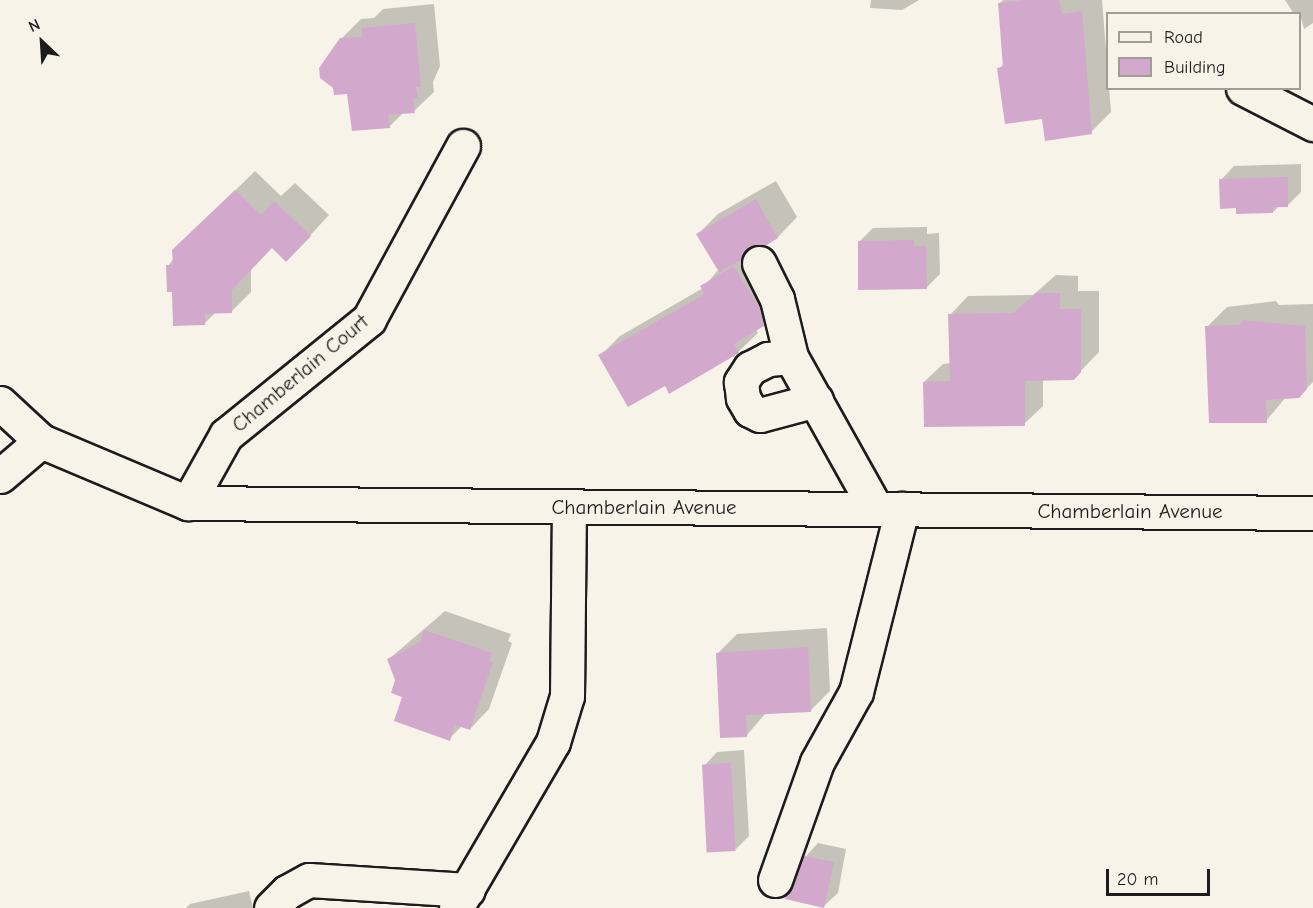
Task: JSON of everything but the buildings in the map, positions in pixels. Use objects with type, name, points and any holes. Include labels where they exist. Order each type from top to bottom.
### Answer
[{"type":"street","points":[[1247,90],[1313,124]]},
{"type":"street","name":"Chamberlain Court","points":[[188,503],[226,435],[369,319],[463,146]]},
{"type":"street","points":[[759,263],[777,298],[790,357],[889,509],[856,692],[817,762],[775,880]]},
{"type":"street","points":[[790,357],[768,359],[750,368],[741,382],[743,398],[750,410],[760,415],[816,400]]},
{"type":"street","name":"Chamberlain Avenue","points":[[0,403],[41,441],[188,503],[1313,513]]},
{"type":"street","points":[[0,476],[41,441]]},
{"type":"street","points":[[271,908],[287,892],[309,880],[462,899],[553,742],[567,696],[569,507]]}]
